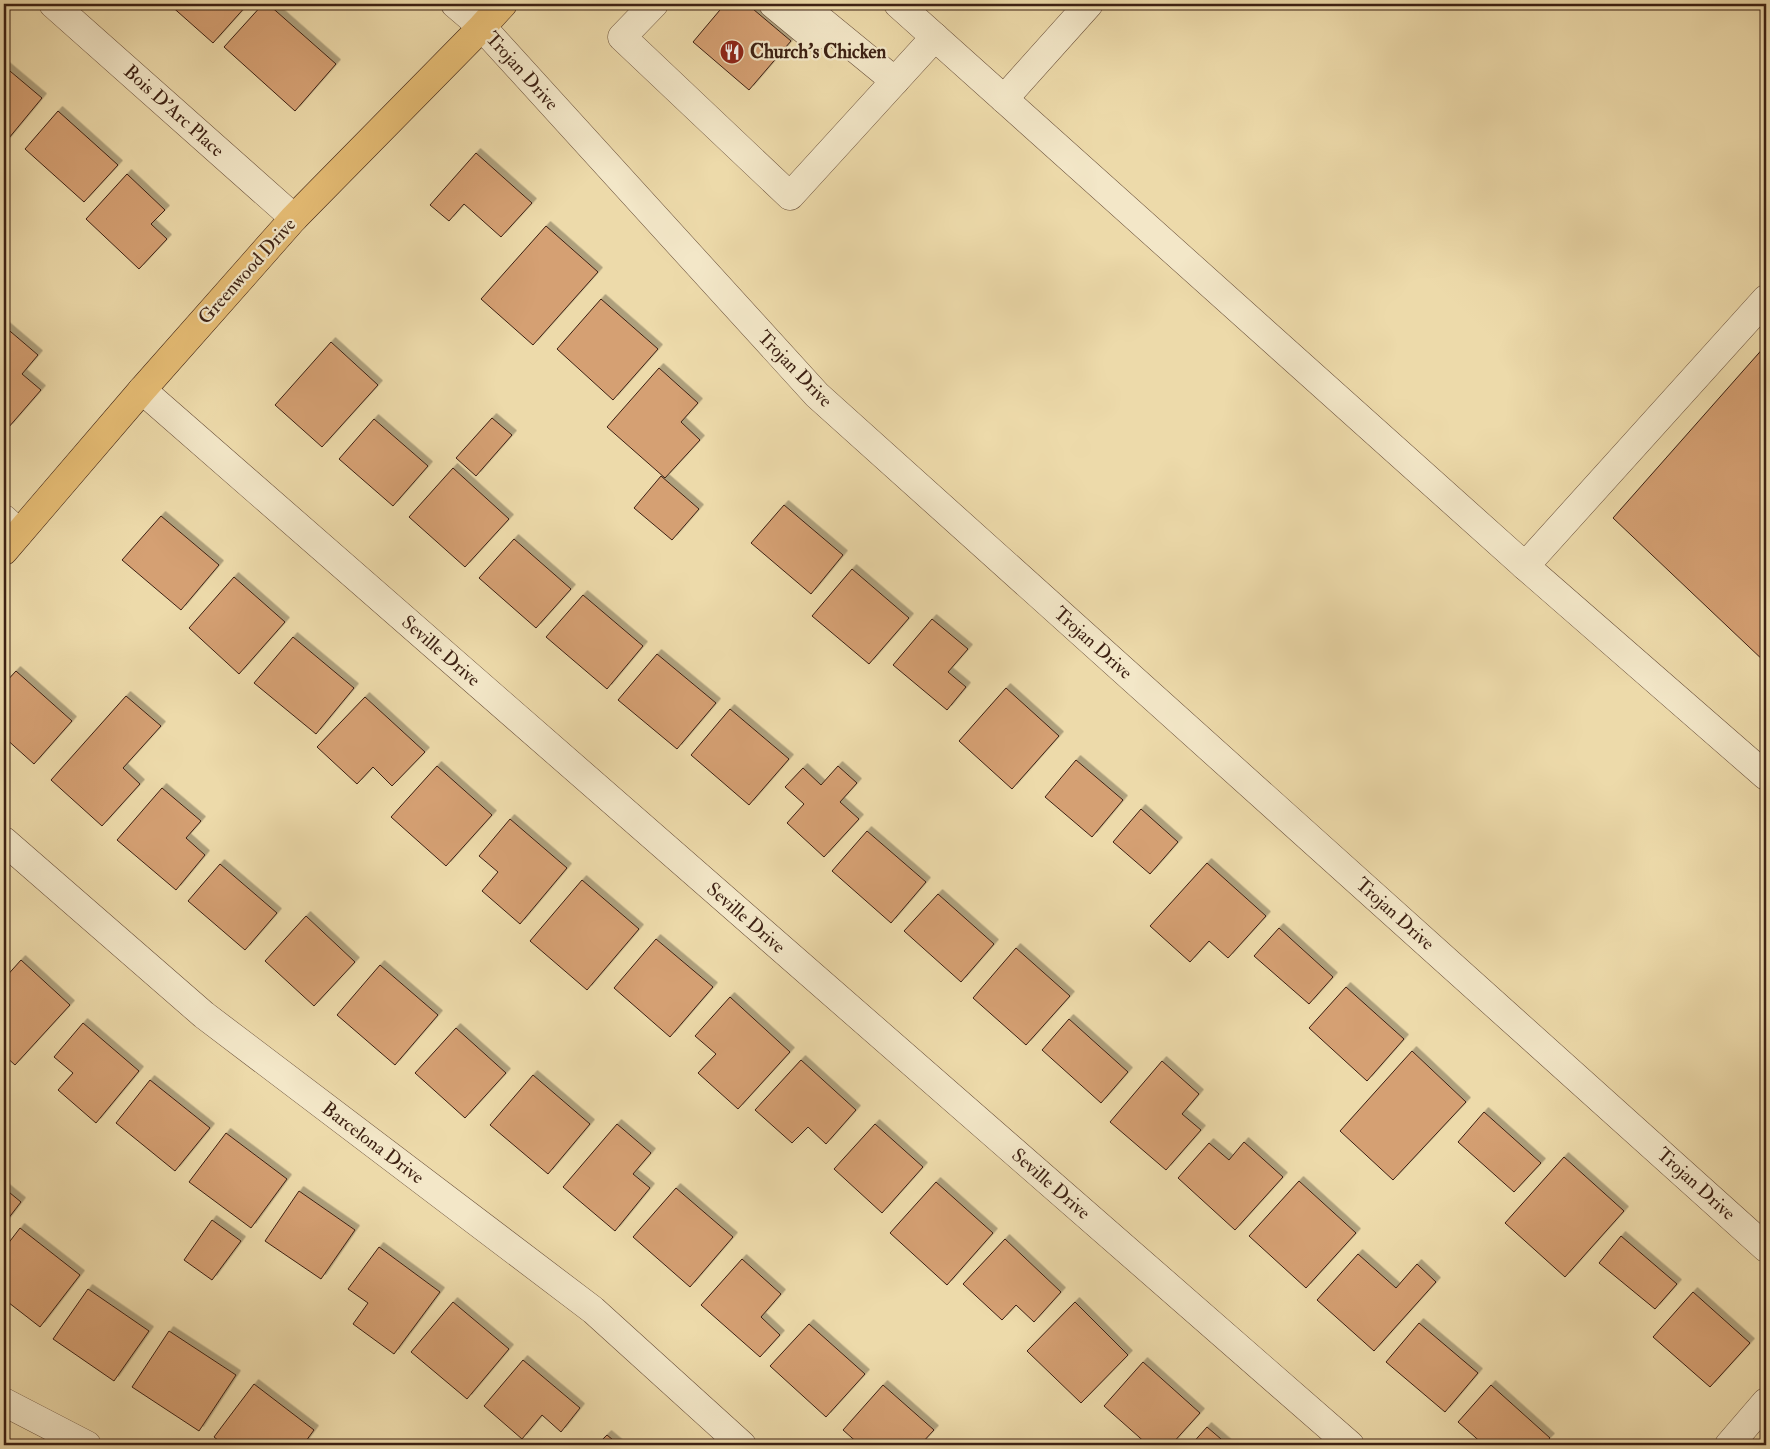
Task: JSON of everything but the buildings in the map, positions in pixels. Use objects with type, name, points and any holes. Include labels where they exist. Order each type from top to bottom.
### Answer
[{"type":"main road","name":"Greenwood Drive","points":[[9,534],[142,390],[294,218],[503,4]]},
{"type":"street","name":"Bois D'Arc Place","points":[[53,4],[294,218]]},
{"type":"street","name":"Trojan Drive","points":[[455,4],[482,27],[817,395],[1766,1248]]},
{"type":"street","points":[[654,4],[622,37],[790,196],[935,37]]},
{"type":"street","points":[[773,4],[843,61],[869,59]]},
{"type":"street","points":[[801,4],[895,81]]},
{"type":"street","points":[[898,4],[1525,566],[1766,776]]},
{"type":"street","points":[[1004,99],[1078,7]]},
{"type":"street","points":[[1525,566],[1766,299]]},
{"type":"street","name":"Seville Drive","points":[[142,390],[1350,1445]]},
{"type":"street","name":"Barcelona Drive","points":[[4,841],[204,1015],[593,1310],[742,1445]]},
{"type":"street","points":[[4,1402],[87,1445]]},
{"type":"street","points":[[1729,1445],[1766,1402]]},
{"type":"place","name":"Church's Chicken","points":[[732,52]]}]
